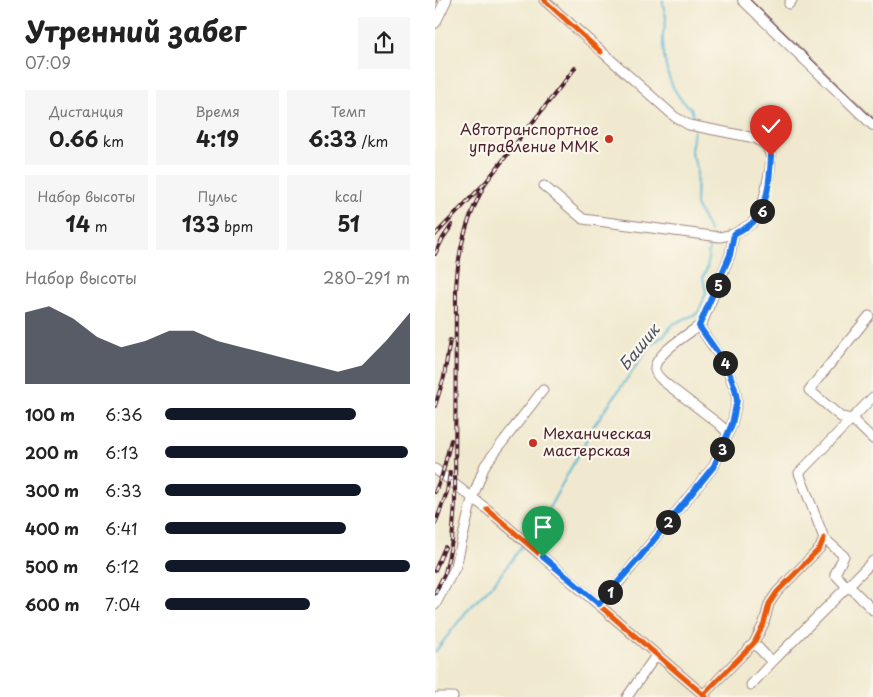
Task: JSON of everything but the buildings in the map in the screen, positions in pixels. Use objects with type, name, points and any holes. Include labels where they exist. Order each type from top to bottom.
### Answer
[{"type":"main road","points":[[435,23],[447,0]]},
{"type":"main road","points":[[743,0],[873,125]]},
{"type":"street","points":[[544,0],[675,117],[689,125],[755,138],[767,145],[771,156],[771,169],[761,213],[751,224],[734,234],[720,237],[583,219],[545,186]]},
{"type":"street","points":[[728,433],[657,376],[655,370],[656,363],[665,351],[699,326],[730,255],[734,234]]},
{"type":"street","points":[[869,316],[809,390],[841,417],[852,419],[873,439]]},
{"type":"street","points":[[599,604],[714,466],[728,433],[736,409],[735,389],[727,366],[699,326]]},
{"type":"street","points":[[435,605],[456,566],[472,499],[485,465],[543,390]]},
{"type":"street","points":[[873,397],[799,473],[824,538],[843,553],[843,559],[835,574],[873,610]]},
{"type":"street","points":[[435,469],[487,509],[705,696],[754,643],[764,623],[769,604],[777,592],[820,548],[824,538]]},
{"type":"street","points":[[751,685],[873,561]]},
{"type":"street","points":[[754,643],[772,662]]},
{"type":"street","points":[[627,697],[657,654]]},
{"type":"street","points":[[439,697],[453,697]]},
{"type":"waterway","name":"Башик","points":[[663,0],[666,19],[663,44],[668,75],[677,94],[691,108],[695,122]]},
{"type":"waterway","name":"Башик","points":[[694,130],[691,152],[697,168],[696,205],[710,232]]},
{"type":"waterway","name":"Башик","points":[[527,539],[542,521],[595,424],[650,346],[665,334],[673,324],[698,313],[706,293],[703,277],[707,268],[710,239]]},
{"type":"waterway","name":"Башик","points":[[435,652],[466,612],[496,581],[523,545]]},
{"type":"tram line","points":[[435,4],[437,0]]},
{"type":"tram line","points":[[750,0],[873,119]]},
{"type":"railway","points":[[435,235],[486,182],[575,68]]},
{"type":"railway","points":[[435,593],[445,573],[452,541],[455,504],[456,290],[459,261],[468,222],[486,182]]},
{"type":"railway","points":[[435,254],[452,225]]},
{"type":"railway","points":[[435,406],[444,377],[450,340]]},
{"type":"railway","points":[[435,492],[442,475],[451,440]]},
{"type":"railway","points":[[435,524],[447,492],[450,472]]},
{"type":"railway","points":[[435,570],[445,547]]},
{"type":"cycle path","points":[[544,0],[601,52]]},
{"type":"cycle path","points":[[487,509],[706,697]]},
{"type":"cycle path","points":[[704,694],[754,643],[764,623],[769,604],[777,592],[820,548],[824,538]]},
{"type":"place","name":"Автотранспортное управление ММК","points":[[609,139]]},
{"type":"place","name":"Механическая мастерская","points":[[533,443]]},
{"type":"route","points":[[543,557],[599,604],[621,580],[714,466],[732,424],[737,400],[727,366],[699,326],[703,321],[730,255],[734,234],[751,224],[761,213],[771,169],[771,156]]}]
